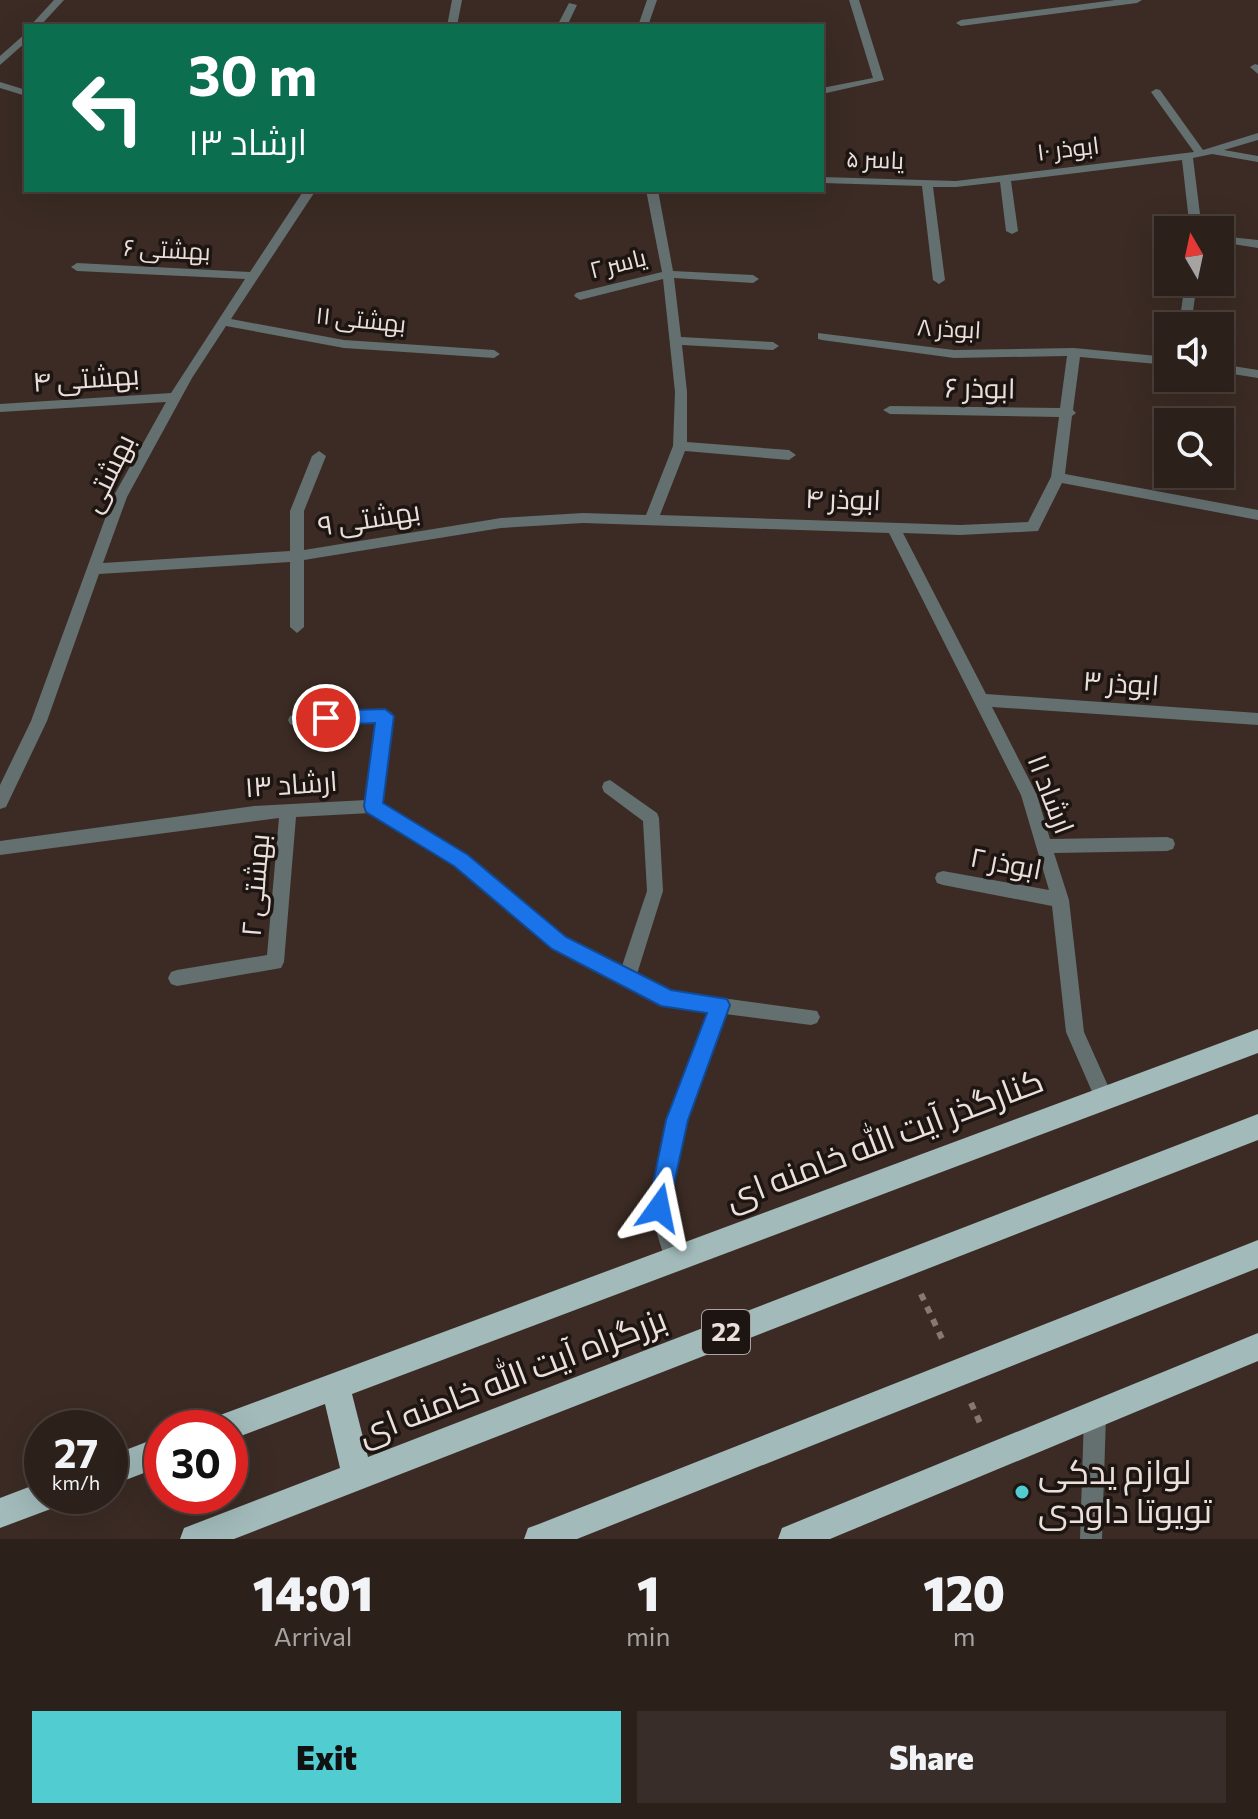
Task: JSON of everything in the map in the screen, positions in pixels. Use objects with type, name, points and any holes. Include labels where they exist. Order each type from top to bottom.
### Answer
[{"type":"highway","name":"کنارگذر آیت الله خامنه ای","points":[[248,1418],[1258,1041]]},
{"type":"highway","name":"بزرگراه آیت الله خامنه ای","points":[[195,1539],[1258,1127]]},
{"type":"highway","points":[[539,1539],[1258,1254]]},
{"type":"highway","points":[[793,1539],[1258,1347]]},
{"type":"highway","points":[[335,1385],[357,1475]]},
{"type":"highway","points":[[0,1513],[24,1504]]},
{"type":"street","points":[[37,24],[59,0]]},
{"type":"street","points":[[452,24],[457,0]]},
{"type":"street","points":[[644,24],[652,0]]},
{"type":"street","points":[[824,91],[879,80],[854,0]]},
{"type":"street","points":[[961,23],[1137,0]]},
{"type":"street","points":[[563,24],[572,5]]},
{"type":"street","points":[[0,62],[24,38]]},
{"type":"street","points":[[0,85],[24,92]]},
{"type":"street","points":[[1156,92],[1201,154]]},
{"type":"street","points":[[1214,152],[1258,136]]},
{"type":"street","points":[[1214,152],[1258,159]]},
{"type":"street","name":"ابوذر ۱۰","points":[[927,184],[1005,179],[1214,152]]},
{"type":"street","points":[[1187,156],[1194,216]]},
{"type":"street","points":[[1005,179],[1012,231]]},
{"type":"street","name":"یاسر ۵","points":[[824,180],[927,184]]},
{"type":"street","points":[[927,184],[939,280]]},
{"type":"street","name":"بهشتی","points":[[0,802],[39,721],[120,497],[223,321],[309,192]]},
{"type":"street","points":[[651,520],[680,446],[681,392],[668,274],[652,192]]},
{"type":"street","points":[[1234,241],[1258,244]]},
{"type":"street","name":"بهشتی ۶","points":[[77,267],[254,276]]},
{"type":"street","name":"یاسر ۲","points":[[580,296],[668,274],[753,279]]},
{"type":"street","name":"بهشتی ۱۱","points":[[223,321],[344,344],[494,354]]},
{"type":"street","name":"ابوذر ۸","points":[[822,336],[954,354],[1074,352],[1154,360]]},
{"type":"street","points":[[675,341],[773,346]]},
{"type":"street","points":[[1074,352],[1069,413],[1058,477],[1258,515]]},
{"type":"street","points":[[1234,370],[1258,374]]},
{"type":"street","name":"بهشتی ۴","points":[[0,408],[176,397]]},
{"type":"street","name":"ابوذر ۶","points":[[890,410],[1069,413]]},
{"type":"street","points":[[680,446],[789,455]]},
{"type":"street","points":[[297,627],[297,511],[319,456]]},
{"type":"street","name":"ابوذر ۴","points":[[651,520],[960,530],[1033,527],[1058,477]]},
{"type":"street","name":"بهشتی ۹","points":[[94,569],[296,556],[501,523],[583,518],[651,520]]},
{"type":"street","name":"ارشاد ۱۱","points":[[893,527],[1029,795],[1060,900],[1075,1032],[1104,1097]]},
{"type":"street","name":"ابوذر ۳","points":[[981,700],[1258,719]]},
{"type":"street","points":[[296,720],[385,716],[373,806]]},
{"type":"street","points":[[610,787],[651,818],[655,891],[627,978]]},
{"type":"street","name":"ارشاد ۱۳","points":[[0,848],[254,813],[373,806],[461,860],[559,943],[669,999],[811,1017]]},
{"type":"street","name":"بهشتی ۲","points":[[177,978],[275,962],[288,811]]},
{"type":"street","points":[[1044,846],[1167,844]]},
{"type":"street","name":"ابوذر ۲","points":[[943,878],[1060,900]]},
{"type":"street","points":[[674,1259],[659,1208],[677,1120],[720,1005]]},
{"type":"street","points":[[1091,1539],[1095,1416]]},
{"type":"path","points":[[906,1262],[996,1457]]},
{"type":"place","name":"لوازم یدکی تویوتا داودی","points":[[1022,1492]]},
{"type":"route","points":[[326,718],[385,716],[373,806],[461,860],[559,943],[669,999],[720,1005],[677,1120],[659,1208]]}]
